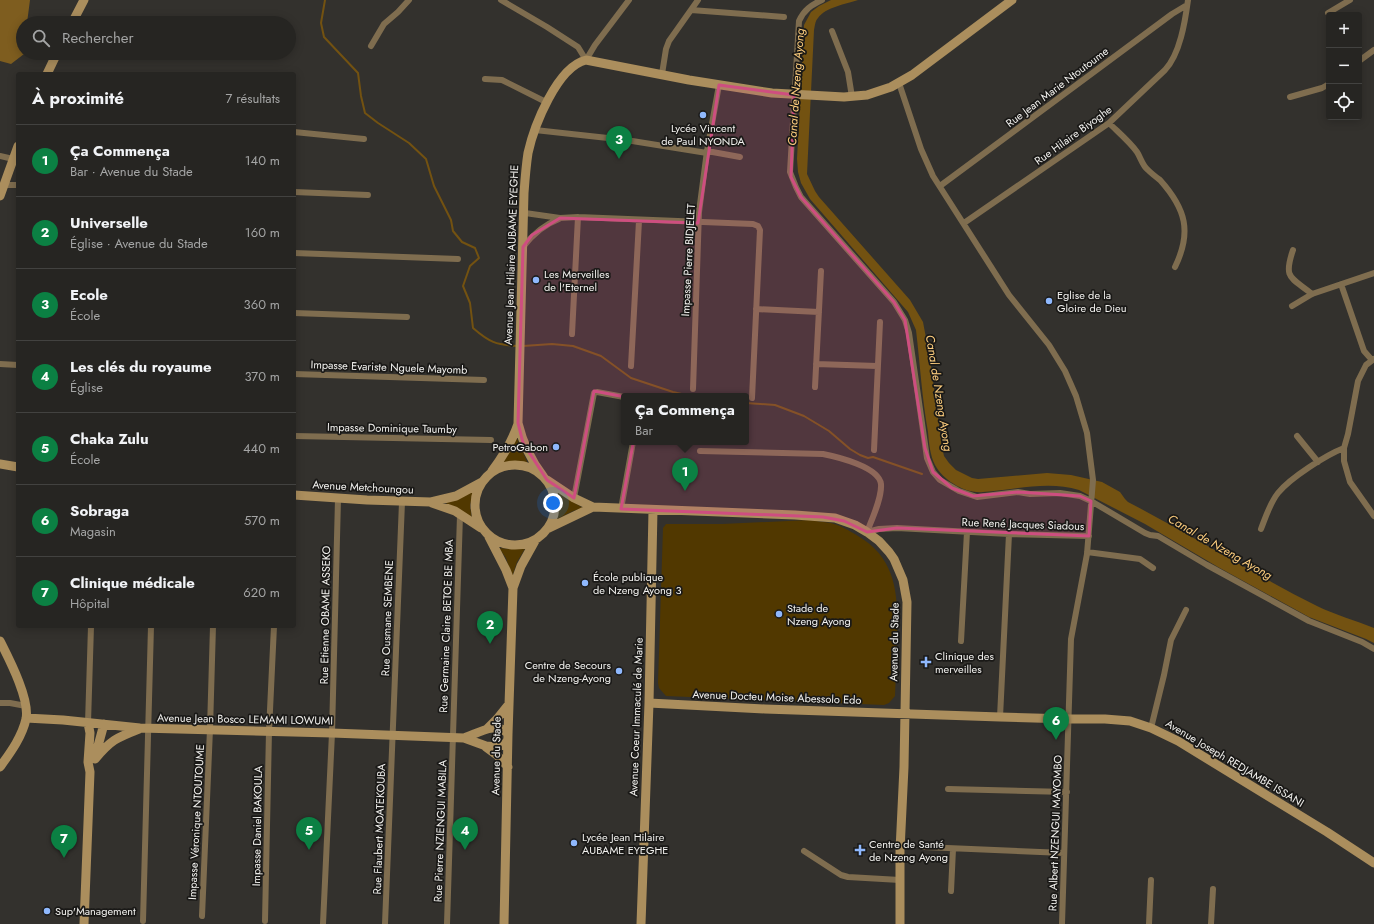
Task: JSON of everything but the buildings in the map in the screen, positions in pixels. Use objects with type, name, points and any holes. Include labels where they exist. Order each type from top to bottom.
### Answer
[{"type":"main road","points":[[76,16],[84,0]]},
{"type":"main road","points":[[586,60],[719,85],[772,93],[852,97],[867,95],[899,83],[933,60],[1012,0]]},
{"type":"main road","points":[[48,72],[54,60]]},
{"type":"main road","name":"Avenue Jean Hilaire AUBAME EYEGHE","points":[[518,423],[526,163],[535,130],[546,102],[565,74],[580,61],[586,60]]},
{"type":"main road","points":[[0,196],[16,151]]},
{"type":"main road","points":[[431,502],[456,496],[483,481],[503,457],[511,442],[518,423]]},
{"type":"main road","points":[[518,423],[526,450],[553,492],[555,505],[553,518],[547,529]]},
{"type":"main road","points":[[0,464],[16,467]]},
{"type":"main road","points":[[490,474],[500,468],[511,465],[522,465],[533,469],[574,498],[592,507]]},
{"type":"main road","points":[[483,481],[477,493],[475,505],[477,518],[506,570],[513,588]]},
{"type":"main road","name":"Avenue Metchoungou","points":[[296,495],[402,502],[431,502]]},
{"type":"main road","points":[[431,502],[460,515],[498,542],[511,545],[524,544],[536,539]]},
{"type":"main road","points":[[513,588],[521,566],[536,539],[547,529],[592,507]]},
{"type":"main road","name":"Avenue du Stade","points":[[592,507],[835,518],[855,525],[867,532],[879,541],[889,552],[894,559],[903,580],[907,602],[900,924]]},
{"type":"main road","name":"Avenue Coeur Immaculé de Marie","points":[[641,924],[649,703],[653,510]]},
{"type":"main road","name":"Avenue du Stade","points":[[504,924],[508,767],[507,737],[513,588]]},
{"type":"main road","points":[[0,641],[18,681],[26,706],[26,718],[18,739],[0,767]]},
{"type":"main road","name":"Avenue Docteu Moise Abessolo Edo","points":[[649,703],[904,713]]},
{"type":"main road","points":[[485,731],[509,704]]},
{"type":"main road","name":"Avenue Joseph REDJAMBE ISSANI","points":[[904,713],[1130,721],[1151,728],[1178,741],[1327,832],[1374,863]]},
{"type":"main road","name":"Avenue Jean Bosco LEMAMI LOWUMI","points":[[26,718],[144,728],[464,738]]},
{"type":"main road","points":[[84,924],[90,772],[88,762],[90,728],[88,723]]},
{"type":"main road","points":[[90,741],[95,728],[101,724],[102,736],[90,772]]},
{"type":"main road","points":[[95,759],[115,738],[144,728]]},
{"type":"main road","points":[[493,728],[502,729],[507,737],[504,744],[496,747],[464,738],[493,728]]},
{"type":"main road","points":[[481,744],[497,755],[508,767]]},
{"type":"street","points":[[371,46],[384,24],[398,12],[408,0]]},
{"type":"street","points":[[501,0],[547,27],[578,48],[586,60],[594,45],[629,0]]},
{"type":"street","points":[[662,74],[666,49],[669,41],[698,0]]},
{"type":"street","points":[[822,0],[807,8],[799,21],[796,95],[790,159],[791,176],[801,196],[894,302],[905,320],[909,333],[928,458],[934,472],[940,480],[952,488],[973,496],[984,497],[1012,492],[1030,494],[1060,493],[1091,499],[1145,533],[1158,536],[1213,569],[1309,621],[1362,642],[1374,649]]},
{"type":"street","points":[[1328,12],[1350,0]]},
{"type":"street","name":"Rue Hilaire Biyoghe","points":[[964,223],[1109,123],[1171,63],[1181,33],[1188,3]]},
{"type":"street","name":"Rue Jean Marie Ntoutoume","points":[[940,186],[1188,3]]},
{"type":"street","points":[[691,10],[784,17]]},
{"type":"street","points":[[832,31],[848,72],[852,97]]},
{"type":"street","points":[[1362,59],[1374,50]]},
{"type":"street","points":[[485,79],[502,80],[546,102]]},
{"type":"street","points":[[899,83],[921,149],[933,176],[1009,295],[1049,345],[1068,377],[1087,433],[1093,480],[1089,536]]},
{"type":"street","name":"Impasse Pierre BIDJELET","points":[[693,389],[698,223],[707,152],[719,85]]},
{"type":"street","points":[[1290,98],[1326,86]]},
{"type":"street","points":[[1109,123],[1137,152],[1148,171],[1166,188],[1180,209],[1184,219],[1184,239],[1182,253],[1175,267]]},
{"type":"street","points":[[535,130],[618,139],[740,157]]},
{"type":"street","points":[[296,132],[364,139]]},
{"type":"street","points":[[0,156],[13,159]]},
{"type":"street","points":[[4,185],[16,185]]},
{"type":"street","points":[[296,192],[368,195]]},
{"type":"street","points":[[525,213],[560,218],[578,217],[753,224],[758,226],[760,230],[752,398]]},
{"type":"street","points":[[572,334],[578,217]]},
{"type":"street","points":[[523,247],[537,231],[548,223],[560,218]]},
{"type":"street","points":[[632,366],[639,220]]},
{"type":"street","points":[[1293,250],[1288,264],[1288,272],[1290,276],[1312,294]]},
{"type":"street","points":[[296,252],[458,259]]},
{"type":"street","points":[[815,387],[821,271]]},
{"type":"street","points":[[1292,306],[1312,294],[1374,273]]},
{"type":"street","points":[[1341,284],[1364,351],[1373,360],[1362,372],[1358,381],[1344,448],[1344,461],[1350,482],[1374,516]]},
{"type":"street","points":[[756,309],[819,312]]},
{"type":"street","points":[[296,313],[407,317]]},
{"type":"street","points":[[874,450],[880,322]]},
{"type":"street","points":[[0,364],[16,365]]},
{"type":"street","points":[[816,364],[877,366]]},
{"type":"street","name":"Impasse Evariste Nguele Mayomb","points":[[296,374],[484,380]]},
{"type":"street","points":[[574,498],[594,393],[597,392],[621,396]]},
{"type":"street","name":"Impasse Dominique Taumby","points":[[296,436],[490,440]]},
{"type":"street","points":[[1298,436],[1318,462]]},
{"type":"street","points":[[620,509],[632,445]]},
{"type":"street","points":[[1261,529],[1270,505],[1283,487],[1332,453],[1344,448]]},
{"type":"street","points":[[700,451],[824,454],[837,456],[855,463],[879,477],[881,484],[876,508],[867,532]]},
{"type":"street","name":"Rue Etienne OBAME ASSEKO","points":[[323,924],[332,733],[338,498]]},
{"type":"street","name":"Rue Ousmane SEMBENE","points":[[392,735],[402,502]]},
{"type":"street","name":"Rue Germaine Claire BETOE BE MBA","points":[[452,738],[460,515]]},
{"type":"street","name":"Rue René Jacques Siadous","points":[[867,532],[879,529],[896,528],[1009,534],[1089,536],[1071,639],[1069,719]]},
{"type":"street","points":[[961,641],[968,532]]},
{"type":"street","points":[[1000,717],[1009,534]]},
{"type":"street","points":[[1087,552],[1140,558],[1153,568]]},
{"type":"street","points":[[1151,728],[1171,640],[1186,610]]},
{"type":"street","points":[[88,723],[91,628]]},
{"type":"street","points":[[142,921],[144,728],[151,628]]},
{"type":"street","name":"Impasse Véronique NTOUTOUME","points":[[202,916],[213,628]]},
{"type":"street","name":"Impasse Daniel BAKOULA","points":[[265,921],[269,731],[274,628]]},
{"type":"street","points":[[0,703],[26,706]]},
{"type":"street","name":"Rue Albert NZENGUI MAYOMBO","points":[[1062,924],[1069,719]]},
{"type":"street","name":"Rue Flaubert MOATEKOUBA","points":[[385,924],[392,735]]},
{"type":"street","name":"Rue Pierre NZIENGUI MABILA","points":[[447,924],[452,738]]},
{"type":"street","points":[[948,789],[1067,792]]},
{"type":"street","points":[[924,848],[1064,853]]},
{"type":"street","points":[[951,891],[953,849]]},
{"type":"street","points":[[804,851],[841,875],[848,877],[900,880]]},
{"type":"street","points":[[1149,924],[1151,880]]},
{"type":"street","points":[[1211,924],[1213,889]]},
{"type":"highlighted area","points":[[719,85],[794,95],[791,177],[801,197],[894,302],[905,320],[925,448],[933,472],[952,488],[973,496],[1018,492],[1080,496],[1091,501],[1089,536],[897,528],[867,532],[844,521],[823,517],[621,509],[641,400],[594,391],[574,498],[547,480],[523,443],[518,423],[523,247],[532,235],[560,218],[698,223]]},
{"type":"shaded area","points":[[0,0],[30,0],[28,16],[16,16],[16,60],[11,64],[0,61]]},
{"type":"shaded area","points":[[831,0],[858,0],[836,6],[826,11],[817,19],[816,22],[814,30],[807,174],[819,197],[910,300],[923,322],[930,359],[942,447],[944,456],[949,463],[956,470],[972,478],[978,479],[1047,473],[1071,475],[1102,482],[1120,492],[1128,502],[1293,594],[1338,615],[1374,628],[1374,643],[1309,617],[1218,567],[1145,524],[1079,490],[1055,486],[1031,486],[976,492],[969,491],[955,485],[943,476],[933,461],[930,449],[916,330],[908,312],[810,199],[801,183],[798,172],[797,159],[804,25],[811,12]]},
{"type":"shaded area","points":[[516,436],[528,464],[517,462],[503,463]]},
{"type":"shaded area","points":[[473,491],[470,506],[472,519],[444,502]]},
{"type":"shaded area","points":[[557,493],[583,508],[555,520],[557,511],[555,495]]},
{"type":"shaded area","name":"Stade de Nzeng Ayong","points":[[809,520],[831,523],[845,528],[855,534],[871,546],[882,557],[889,569],[896,596],[897,610],[895,696],[889,703],[884,705],[666,696],[659,688],[658,683],[663,528],[666,524],[722,524]]},
{"type":"shaded area","points":[[526,547],[517,562],[512,577],[506,558],[499,548],[511,549]]},
{"type":"waterway","points":[[325,0],[321,23],[324,37],[358,73],[365,113],[409,143],[426,159],[434,186],[451,220],[453,231],[462,242],[475,248],[479,258],[470,266],[463,286],[470,303],[473,328],[488,340],[498,344],[518,346]]},
{"type":"waterway","points":[[523,346],[552,344],[573,346],[601,356],[631,378],[677,393]]},
{"type":"waterway","points":[[749,403],[775,405],[804,416],[829,431],[850,449],[860,455],[868,458],[873,457],[922,474]]},
{"type":"place","name":"Lycée Vincent de Paul NYONDA","points":[[703,115]]},
{"type":"place","name":"Ecole","points":[[619,159]]},
{"type":"place","name":"Les Merveilles de l'Eternel","points":[[536,280]]},
{"type":"place","name":"Eglise de la Gloire de Dieu","points":[[1049,301]]},
{"type":"place","name":"PetroGabon","points":[[556,447]]},
{"type":"place","name":"Ça Commença","points":[[685,491]]},
{"type":"place","name":"École publique de Nzeng Ayong 3","points":[[585,583]]},
{"type":"place","name":"Stade de Nzeng Ayong","points":[[779,614]]},
{"type":"place","name":"Universelle","points":[[490,644]]},
{"type":"place","name":"Clinique des merveilles","points":[[926,662]]},
{"type":"place","name":"Centre de Secours de Nzeng-Ayong","points":[[619,671]]},
{"type":"place","name":"Sobraga","points":[[1056,740]]},
{"type":"place","name":"Lycée Jean Hilaire AUBAME EYEGHE","points":[[574,843]]},
{"type":"place","name":"Chaka Zulu","points":[[309,850]]},
{"type":"place","name":"Les clés du royaume","points":[[465,850]]},
{"type":"place","name":"Centre de Santé de Nzeng Ayong","points":[[860,850]]},
{"type":"place","name":"Clinique médicale","points":[[64,858]]},
{"type":"place","name":"Sup'Management","points":[[47,911]]},
{"type":"water label","name":"Canal de Nzeng Ayong","points":[[796,87]]},
{"type":"water label","name":"Canal de Nzeng Ayong","points":[[939,393]]},
{"type":"water label","name":"Canal de Nzeng Ayong","points":[[1220,547]]}]
